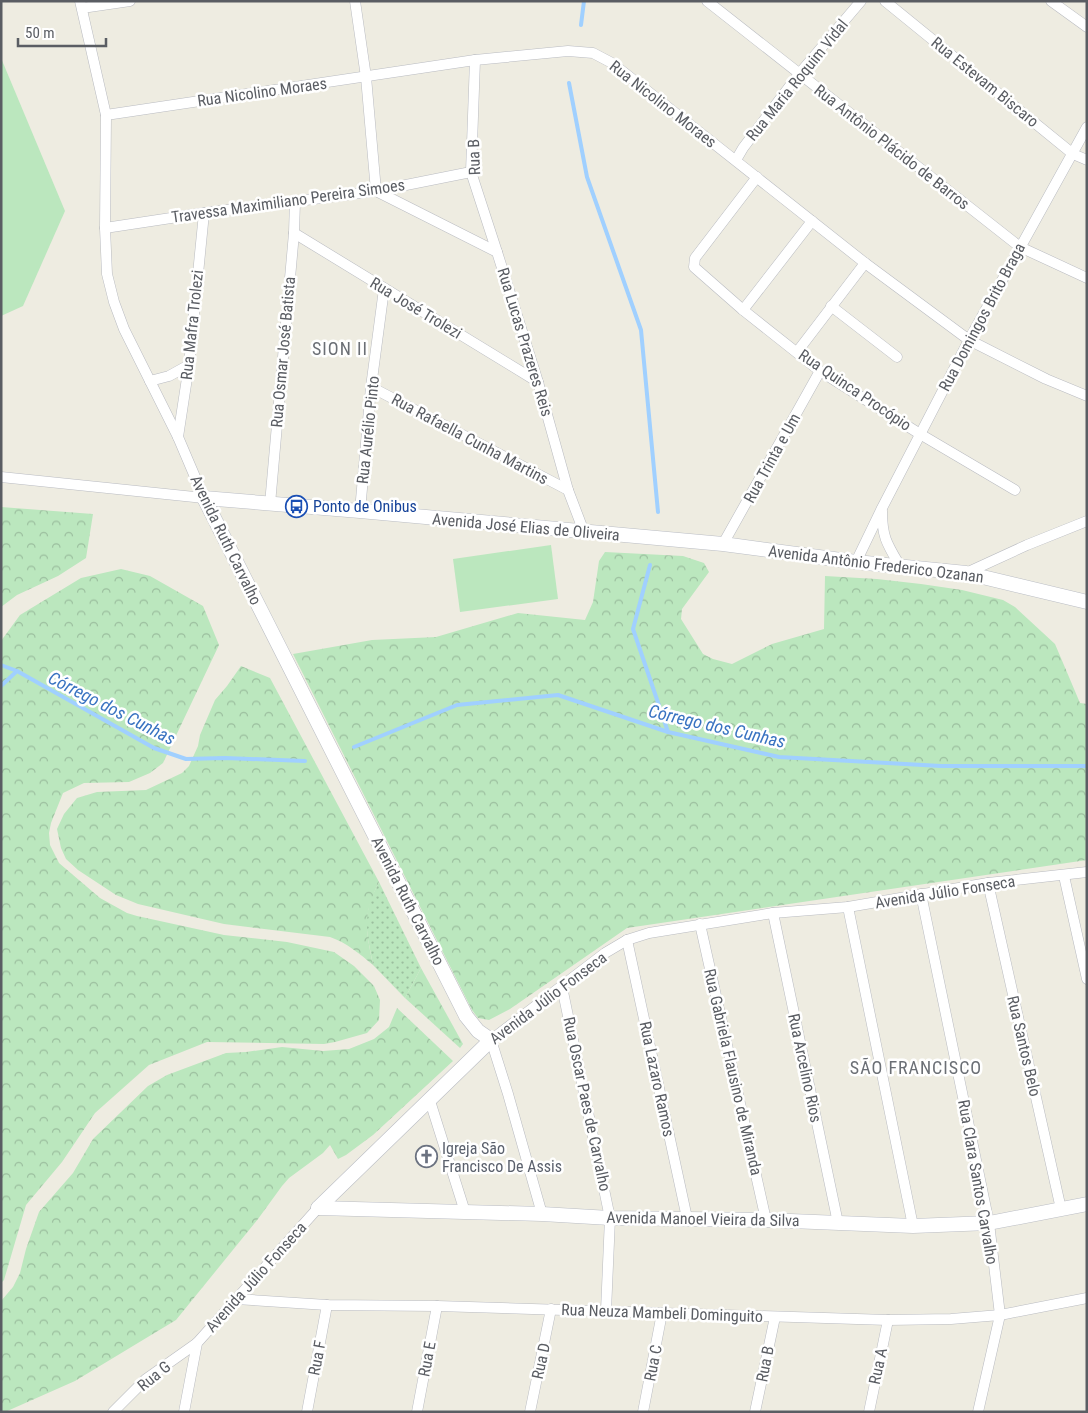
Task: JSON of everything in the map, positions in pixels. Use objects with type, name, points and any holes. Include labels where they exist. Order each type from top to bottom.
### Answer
[{"type":"street","points":[[81,5],[130,1]]},
{"type":"street","points":[[355,1],[366,77],[376,191]]},
{"type":"street","name":"Rua Antônio Plácido de Barros","points":[[707,1],[1020,247],[1087,278]]},
{"type":"street","name":"Rua Maria Roquim Vidal","points":[[736,160],[742,148],[799,74],[862,1]]},
{"type":"street","name":"Rua Estevam Biscaro","points":[[885,1],[1073,154],[1087,160]]},
{"type":"street","points":[[1051,1],[1087,27]]},
{"type":"street","name":"Avenida Ruth Carvalho","points":[[81,5],[106,115],[105,228],[107,274],[114,302],[124,329],[178,436],[204,498],[466,1016],[478,1031],[491,1040]]},
{"type":"street","name":"Rua Nicolino Moraes","points":[[106,115],[475,60],[568,51],[592,53],[612,63],[865,263],[969,340],[1046,379],[1087,396]]},
{"type":"street","name":"Rua B","points":[[475,60],[471,172],[497,252]]},
{"type":"street","name":"Rua Domingos Brito Braga","points":[[856,562],[969,340],[1087,127]]},
{"type":"street","name":"Travessa Maximiliano Pereira Simoes","points":[[105,228],[376,191],[471,172]]},
{"type":"street","name":"Rua Quinca Procópio","points":[[757,177],[695,258],[693,262],[694,268],[743,310],[820,371],[920,434],[1015,490]]},
{"type":"street","name":"Rua Lucas Prazeres Reis","points":[[376,191],[497,252],[538,382],[568,490],[584,532]]},
{"type":"street","name":"Rua Osmar José Batista","points":[[270,504],[294,233],[295,201]]},
{"type":"street","name":"Rua Mafra Trolezi","points":[[178,436],[189,366],[204,213]]},
{"type":"street","points":[[743,310],[812,221]]},
{"type":"street","name":"Rua José Trolezi","points":[[294,233],[538,382]]},
{"type":"street","points":[[797,352],[865,263]]},
{"type":"street","name":"Rua Aurélio Pinto","points":[[360,511],[371,387],[384,289]]},
{"type":"street","points":[[831,306],[897,358]]},
{"type":"street","points":[[150,381],[168,376],[189,366]]},
{"type":"street","name":"Rua Trinta e Um","points":[[723,544],[820,371]]},
{"type":"street","name":"Rua Rafaella Cunha Martins","points":[[371,387],[568,490]]},
{"type":"street","name":"Avenida José Elias de Oliveira","points":[[1,477],[204,498],[723,544]]},
{"type":"street","name":"Rua Domingos Brito Braga","points":[[882,508],[884,537],[900,566]]},
{"type":"street","points":[[966,573],[1087,520]]},
{"type":"street","name":"Avenida Antônio Frederico Ozanan","points":[[723,544],[856,562],[966,573],[1087,602]]},
{"type":"street","name":"Avenida Júlio Fonseca","points":[[184,1412],[197,1342],[318,1208],[491,1040],[605,953],[627,940],[649,933],[700,924],[773,913],[848,907],[988,884],[1087,872]]},
{"type":"street","points":[[1064,876],[1087,980]]},
{"type":"street","name":"Rua Santos Belo","points":[[988,884],[1061,1209]]},
{"type":"street","name":"Rua Clara Santos Carvalho","points":[[921,894],[989,1223],[1000,1315],[978,1412]]},
{"type":"street","points":[[848,907],[913,1226]]},
{"type":"street","name":"Rua Arcelino Rios","points":[[773,913],[838,1223]]},
{"type":"street","name":"Rua Gabriela Flausino de Miranda","points":[[700,924],[766,1220]]},
{"type":"street","name":"Rua Lazaro Ramos","points":[[627,940],[687,1218]]},
{"type":"street","name":"Rua Oscar Paes de Carvalho","points":[[562,986],[610,1218],[606,1311]]},
{"type":"street","points":[[491,1040],[542,1214]]},
{"type":"street","points":[[430,1101],[464,1212]]},
{"type":"street","name":"Avenida Manoel Vieira da Silva","points":[[318,1208],[542,1214],[610,1218],[766,1220],[913,1226],[989,1223],[1087,1204]]},
{"type":"street","name":"Rua Neuza Mambeli Dominguito","points":[[236,1299],[328,1304],[888,1320],[951,1319],[1000,1315],[1087,1298]]},
{"type":"street","name":"Rua F","points":[[307,1412],[328,1304]]},
{"type":"street","name":"Rua E","points":[[417,1412],[437,1306]]},
{"type":"street","name":"Rua D","points":[[530,1412],[551,1309]]},
{"type":"street","name":"Rua C","points":[[643,1412],[662,1314]]},
{"type":"street","name":"Rua B","points":[[756,1412],[775,1316]]},
{"type":"street","name":"Rua A","points":[[869,1412],[888,1320]]},
{"type":"street","name":"Rua G","points":[[113,1412],[146,1379],[197,1342]]},
{"type":"green space","points":[[1,58],[65,211],[23,306],[1,316]]},
{"type":"green space","points":[[1,507],[93,514],[86,558],[58,576],[17,595],[1,607]]},
{"type":"green space","points":[[551,545],[558,599],[460,612],[453,559]]},
{"type":"green space","points":[[605,552],[683,556],[704,563],[709,572],[682,609],[681,619],[703,654],[732,664],[772,644],[824,629],[825,576],[877,579],[962,590],[1003,600],[1015,607],[1055,644],[1080,703],[1087,704],[1087,860],[627,928],[510,1009],[489,1020],[478,1018],[472,1010],[293,654],[372,640],[436,637],[518,613],[585,620],[593,602],[599,561]]},
{"type":"green space","points":[[121,569],[150,576],[203,606],[219,645],[163,763],[150,773],[129,782],[84,783],[63,793],[49,833],[50,845],[59,863],[100,898],[127,913],[224,935],[287,942],[334,952],[354,966],[374,986],[380,1000],[379,1020],[367,1033],[335,1042],[324,1044],[207,1042],[149,1065],[95,1113],[62,1162],[26,1205],[4,1280],[1,1283],[1,641],[20,615],[81,578]]},
{"type":"green space","points":[[241,666],[270,678],[379,882],[370,904],[367,923],[373,965],[348,946],[330,937],[224,924],[138,904],[116,895],[78,870],[66,859],[61,848],[57,829],[64,814],[77,798],[97,792],[146,790],[182,773],[189,766],[215,700]]},
{"type":"green space","points":[[379,882],[421,968],[405,998],[373,965],[366,921],[370,900]]},
{"type":"green space","points":[[421,968],[463,1044],[460,1048],[405,998]]},
{"type":"green space","points":[[397,1008],[453,1061],[373,1135],[346,1155],[338,1159],[330,1145],[323,1153],[289,1178],[176,1320],[75,1381],[5,1412],[1,1412],[1,1301],[13,1287],[20,1273],[39,1212],[73,1173],[93,1139],[148,1086],[167,1075],[226,1053],[282,1047],[323,1051],[349,1049],[374,1039],[389,1027]]},
{"type":"waterway","points":[[581,25],[584,1]]},
{"type":"waterway","points":[[569,83],[587,177],[641,330],[658,512]]},
{"type":"waterway","points":[[650,565],[633,629],[668,732]]},
{"type":"waterway","name":"Córrego dos Cunhas","points":[[1,665],[17,671],[154,748],[186,759],[225,758],[305,761]]},
{"type":"waterway","points":[[1,686],[17,671]]},
{"type":"waterway","name":"Córrego dos Cunhas","points":[[354,747],[457,705],[558,695],[668,732],[779,757],[941,766],[1087,766]]},
{"type":"place","name":"Ponto de Onibus","points":[[297,506]]},
{"type":"place","name":"Igreja São Francisco De Assis","points":[[426,1157]]},
{"type":"district","name":"SION II","points":[[340,348]]},
{"type":"district","name":"SÃO FRANCISCO","points":[[916,1067]]}]
